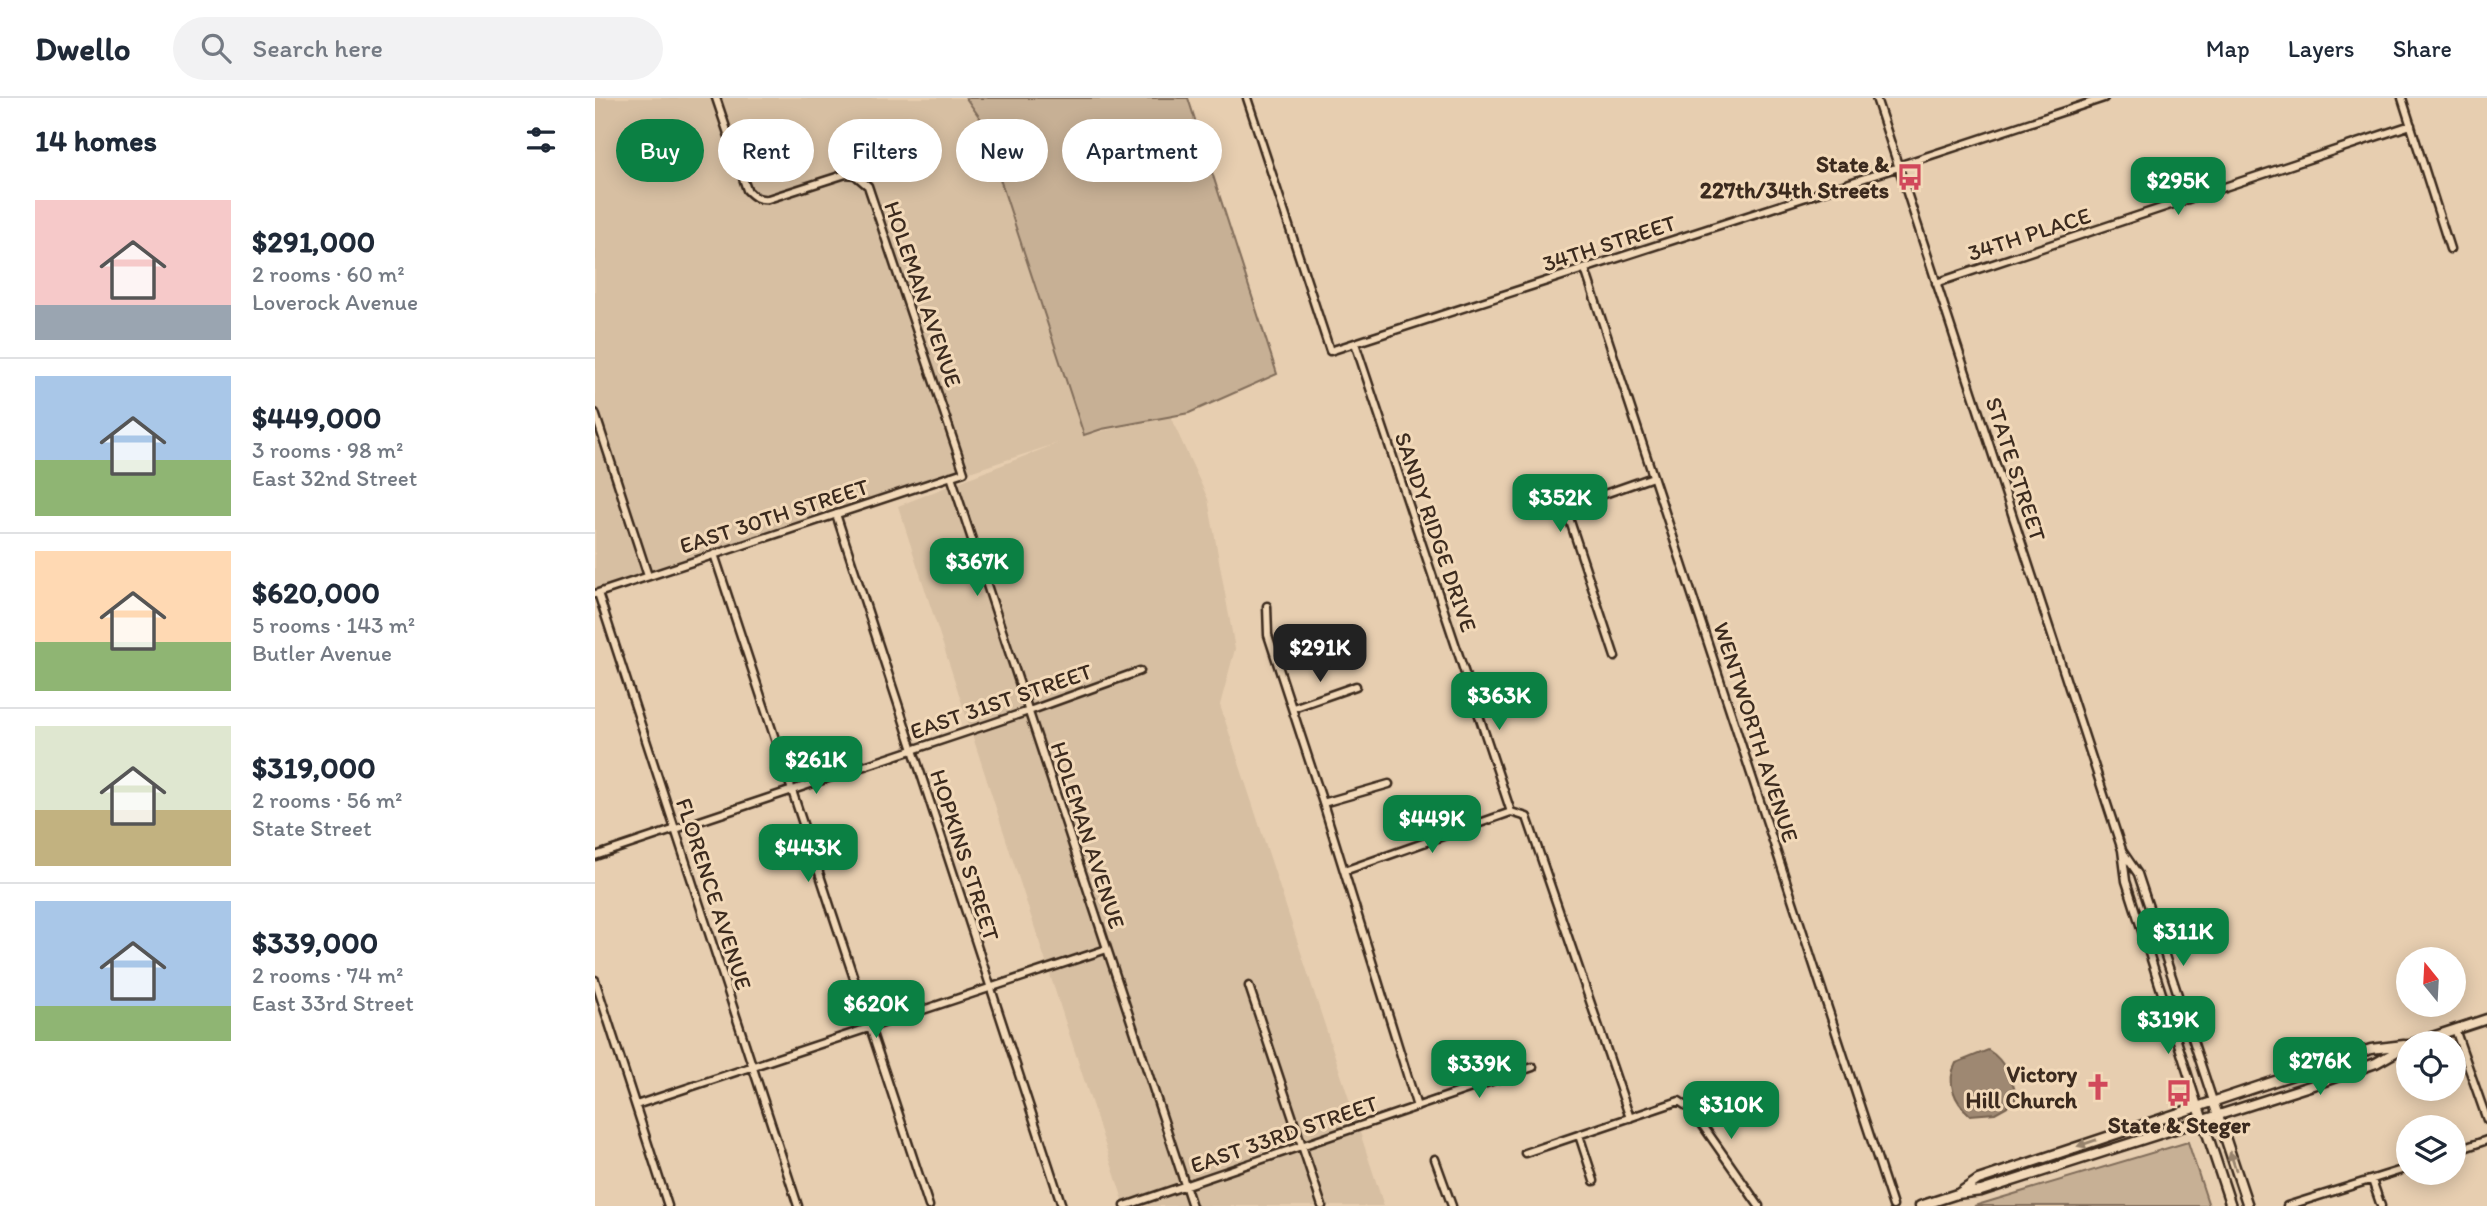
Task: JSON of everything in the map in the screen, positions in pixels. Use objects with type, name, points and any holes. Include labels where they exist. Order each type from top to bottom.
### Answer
[{"type":"street","name":"HOLEMAN AVENUE","points":[[716,98],[747,191],[753,196],[760,200],[768,199],[846,174],[855,175],[868,186],[964,472]]},
{"type":"street","name":"34TH STREET","points":[[1247,98],[1330,351],[2103,98]]},
{"type":"street","name":"STATE STREET","points":[[1876,98],[2122,850],[2126,881],[2198,1106]]},
{"type":"street","points":[[2402,98],[2450,249]]},
{"type":"street","name":"34TH PLACE","points":[[1936,283],[2411,125]]},
{"type":"street","name":"WENTWORTH AVENUE","points":[[1585,269],[1893,1206]]},
{"type":"street","name":"SANDY RIDGE DRIVE","points":[[1355,343],[1511,812],[1527,817],[1630,1118]]},
{"type":"street","points":[[595,413],[648,576]]},
{"type":"street","name":"EAST 30TH STREET","points":[[596,594],[964,472]]},
{"type":"street","name":"HOLEMAN AVENUE","points":[[951,476],[1192,1206]]},
{"type":"street","points":[[1615,657],[1568,515],[1573,505],[1653,477]]},
{"type":"street","name":"HOPKINS STREET","points":[[836,514],[1062,1206]]},
{"type":"street","points":[[714,554],[929,1206]]},
{"type":"street","name":"FLORENCE AVENUE","points":[[596,594],[798,1206]]},
{"type":"street","points":[[1267,606],[1268,635],[1417,1107]]},
{"type":"street","name":"EAST 31ST STREET","points":[[595,856],[1029,711],[1140,671]]},
{"type":"street","points":[[1293,708],[1356,686]]},
{"type":"street","points":[[1323,803],[1388,784]]},
{"type":"street","points":[[1343,871],[1511,812]]},
{"type":"street","name":"STATE STREET","points":[[2122,850],[2138,874],[2213,1101]]},
{"type":"street","points":[[636,1105],[1107,950]]},
{"type":"street","points":[[595,980],[668,1206]]},
{"type":"street","points":[[1249,985],[1322,1206]]},
{"type":"street","points":[[2452,1031],[2487,1019]]},
{"type":"street","points":[[2455,1030],[2487,1120]]},
{"type":"street","points":[[1957,1194],[1978,1180],[2371,1049],[2396,1046]]},
{"type":"street","points":[[1920,1206],[1957,1194],[1981,1191],[2218,1116],[2376,1063],[2396,1052]]},
{"type":"street","name":"EAST 33RD STREET","points":[[1125,1206],[1533,1067]]},
{"type":"street","points":[[1525,1153],[1679,1101],[1692,1110],[1759,1206]]},
{"type":"street","points":[[2213,1101],[2248,1206]]},
{"type":"street","points":[[2198,1106],[2231,1206]]},
{"type":"street","points":[[1579,1135],[1594,1181]]},
{"type":"street","points":[[2466,1147],[2487,1140]]},
{"type":"street","points":[[1435,1159],[1452,1206]]},
{"type":"street","points":[[2287,1206],[2396,1172]]},
{"type":"street","points":[[2372,1180],[2381,1206]]},
{"type":"shaded area","points":[[595,98],[966,98],[980,119],[956,119],[956,182],[1001,182],[1085,435],[1170,416],[1208,499],[1235,649],[1220,705],[1384,1206],[1125,1206],[898,506],[1058,443],[595,595]]},
{"type":"shaded area","points":[[966,98],[1188,98],[1195,119],[1062,119],[1062,182],[1215,182],[1277,374],[1189,413],[1102,429],[1084,435],[1001,182],[1048,182],[1048,119],[980,118]]},
{"type":"shaded area","points":[[1988,1050],[2008,1073],[2014,1087],[2015,1102],[1995,1113],[1970,1115],[1953,1091],[1953,1070],[1956,1063]]},
{"type":"shaded area","points":[[2188,1142],[2209,1206],[1974,1206]]},
{"type":"place","name":"State & 227th/34th Streets","points":[[1910,177]]},
{"type":"place","name":"Victory Hill Church","points":[[2098,1087]]},
{"type":"place","name":"State & Steger","points":[[2179,1093]]}]
